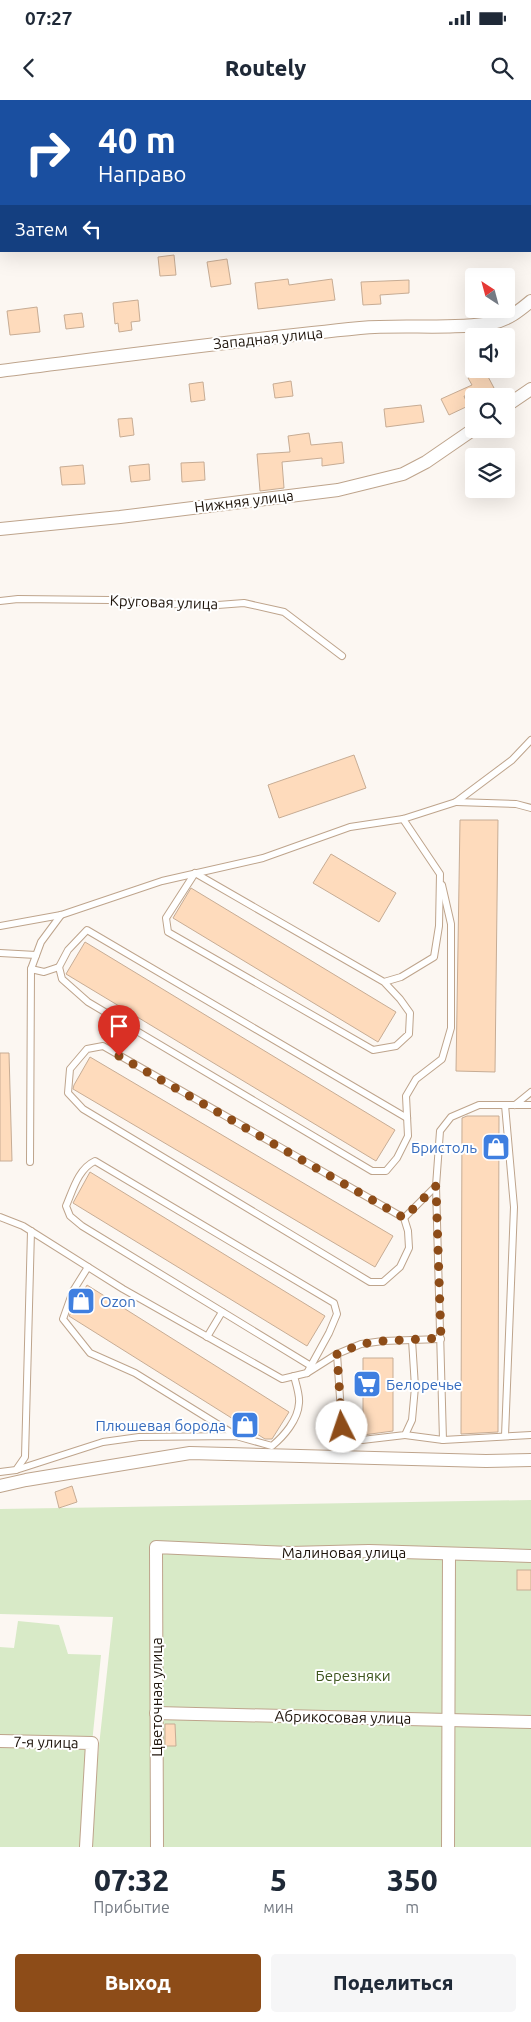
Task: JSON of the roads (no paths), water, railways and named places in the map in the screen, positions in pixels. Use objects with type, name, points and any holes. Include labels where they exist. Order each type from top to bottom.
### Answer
[{"type":"street","name":"Западная улица","points":[[0,371],[257,338],[373,327],[468,326],[494,322],[514,315],[531,301]]},
{"type":"street","points":[[515,400],[531,389]]},
{"type":"street","name":"Нижняя улица","points":[[0,529],[120,517],[338,490],[403,474],[426,462],[465,435]]},
{"type":"street","points":[[0,1486],[190,1453],[486,1461],[531,1460]]},
{"type":"street","name":"Малиновая улица","points":[[156,1547],[290,1553],[369,1551],[531,1556]]},
{"type":"street","name":"Цветочная улица","points":[[156,1547],[157,1847]]},
{"type":"street","points":[[448,1847],[449,1554]]},
{"type":"street","name":"Абрикосовая улица","points":[[156,1713],[531,1722]]},
{"type":"street","name":"7-я улица","points":[[0,1741],[92,1743],[86,1847]]},
{"type":"lane","name":"Круговая улица","points":[[0,601],[18,599],[110,600],[205,606],[244,603],[284,612],[342,656]]},
{"type":"lane","points":[[0,926],[61,915],[162,881],[264,858],[350,827],[404,819],[456,802],[512,760],[531,740]]},
{"type":"lane","points":[[456,802],[516,804],[531,808]]},
{"type":"lane","points":[[404,819],[440,874],[451,924],[451,1028],[442,1059],[416,1079],[406,1096],[408,1136],[398,1158],[386,1171],[372,1170],[88,1002],[62,979],[59,967],[68,950],[87,930],[407,1118]]},
{"type":"lane","points":[[195,873],[384,982],[410,1013],[410,1034],[396,1046],[373,1050],[168,932],[166,918],[195,873]]},
{"type":"lane","points":[[384,982],[401,977],[434,957],[439,926],[440,874]]},
{"type":"lane","points":[[30,1162],[31,969],[41,942],[61,915]]},
{"type":"lane","points":[[0,953],[36,955]]},
{"type":"lane","points":[[31,969],[44,972],[59,967]]},
{"type":"lane","points":[[103,1046],[404,1218],[408,1231],[408,1248],[400,1267],[383,1282],[370,1282],[83,1109],[68,1092],[70,1069],[88,1049],[103,1046]]},
{"type":"lane","points":[[514,1105],[531,1092]]},
{"type":"lane","points":[[443,1440],[436,1186],[440,1131],[451,1116],[479,1105],[531,1105]]},
{"type":"lane","points":[[504,1105],[514,1207],[505,1436]]},
{"type":"lane","points":[[307,1373],[311,1366],[337,1314],[334,1303],[95,1161],[86,1165],[77,1180],[66,1206],[70,1216],[82,1226],[311,1366]]},
{"type":"lane","points":[[404,1218],[436,1186]]},
{"type":"lane","points":[[0,1217],[23,1226],[88,1267],[282,1379],[307,1373],[337,1354],[361,1344],[441,1338]]},
{"type":"lane","points":[[16,1470],[25,1457],[31,1231]]},
{"type":"lane","points":[[88,1267],[73,1292],[62,1319],[90,1352],[134,1373],[236,1436],[272,1446],[283,1436],[293,1422],[300,1403],[294,1376]]},
{"type":"lane","points":[[207,1337],[222,1312]]},
{"type":"lane","points":[[405,1435],[412,1420],[415,1387],[412,1340]]},
{"type":"lane","points":[[337,1354],[342,1427],[352,1438],[362,1440],[405,1435],[443,1440],[531,1435]]},
{"type":"lane","points":[[0,1472],[16,1470],[103,1442],[139,1438],[236,1436]]},
{"type":"place","name":"Бристоль","points":[[496,1147]]},
{"type":"place","name":"Ozon","points":[[81,1301]]},
{"type":"place","name":"Белоречье","points":[[367,1384]]},
{"type":"place","name":"Плюшевая борода","points":[[245,1425]]},
{"type":"park label","name":"Березняки","points":[[353,1675]]}]
